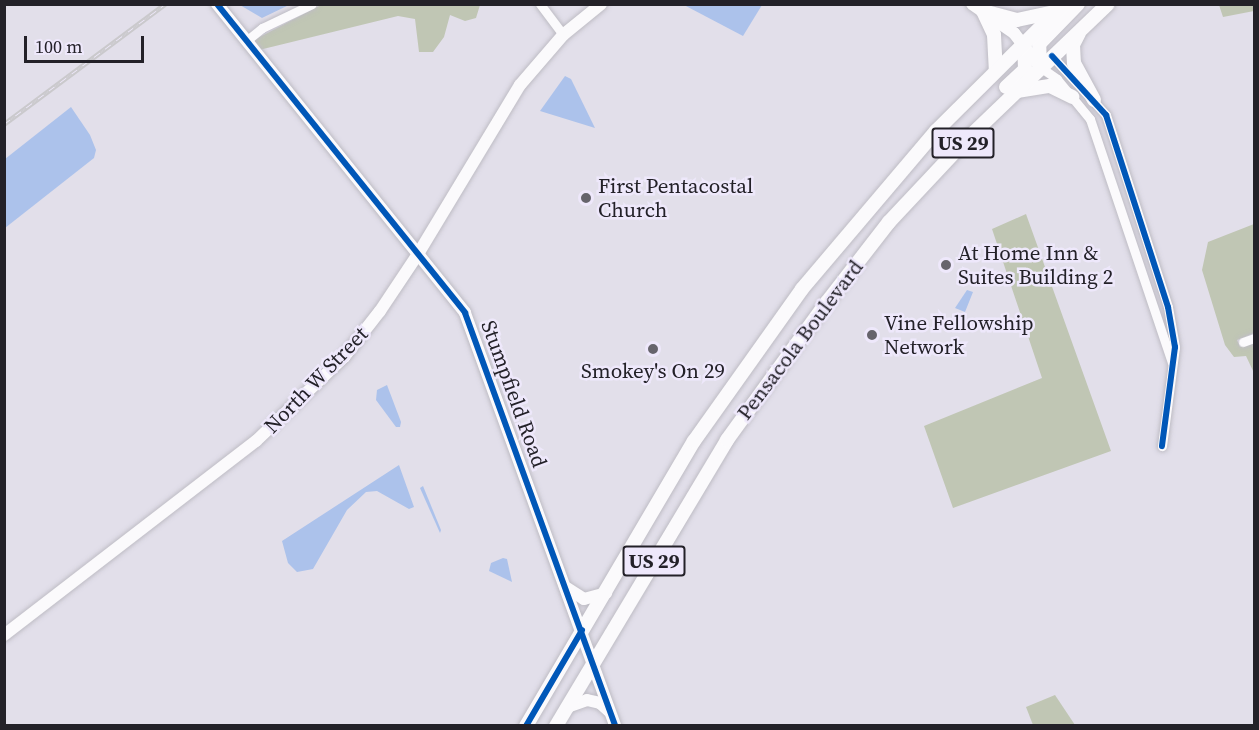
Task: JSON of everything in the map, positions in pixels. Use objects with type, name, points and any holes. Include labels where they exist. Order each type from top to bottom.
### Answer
[{"type":"main road","name":"Stumpfield Road","points":[[217,4],[360,187],[418,254],[472,327],[615,726]]},
{"type":"main road","name":"North W Street","points":[[4,635],[288,414],[344,357],[418,254],[520,85],[563,35],[601,4]]},
{"type":"main road","points":[[1040,67],[1039,44],[1078,4]]},
{"type":"main road","name":"Pensacola Boulevard","points":[[556,726],[743,415],[889,222],[1040,67],[1108,4]]},
{"type":"main road","points":[[978,8],[1024,44],[1040,67]]},
{"type":"main road","points":[[978,8],[1017,20],[1060,8]]},
{"type":"main road","points":[[978,8],[994,35],[996,70]]},
{"type":"main road","name":"Pensacola Boulevard","points":[[526,726],[722,399],[814,273],[936,131],[1060,8]]},
{"type":"main road","points":[[1081,30],[1073,45],[1074,63],[1094,100]]},
{"type":"main road","points":[[930,179],[942,152],[1025,69],[1024,44]]},
{"type":"main road","points":[[1015,92],[1050,86],[1073,97]]},
{"type":"main road","points":[[871,207],[889,222]]},
{"type":"main road","points":[[722,399],[743,415]]},
{"type":"main road","points":[[567,587],[584,599],[606,593]]},
{"type":"main road","points":[[566,708],[587,700],[600,703],[610,712]]},
{"type":"street","points":[[246,41],[262,28],[312,4]]},
{"type":"street","points":[[540,4],[563,35]]},
{"type":"street","points":[[1052,56],[1106,115],[1168,307],[1175,347],[1162,446]]},
{"type":"street","points":[[1040,67],[1073,97],[1090,119],[1113,180],[1173,366]]},
{"type":"street","points":[[1243,342],[1254,338]]},
{"type":"green space","points":[[321,5],[480,5],[476,18],[465,21],[450,15],[444,37],[433,52],[419,52],[415,19],[398,16],[259,50],[252,41]]},
{"type":"green space","points":[[1219,5],[1254,5],[1254,11],[1223,17]]},
{"type":"green space","points":[[1026,214],[1111,451],[953,508],[924,426],[1042,378],[992,229]]},
{"type":"green space","points":[[1254,224],[1254,333],[1237,340],[1240,347],[1254,342],[1254,373],[1246,356],[1234,357],[1225,345],[1202,270],[1208,242]]},
{"type":"green space","points":[[1055,695],[1075,725],[1033,725],[1026,707]]},
{"type":"water","points":[[240,5],[289,5],[262,18]]},
{"type":"water","points":[[684,5],[762,5],[743,36]]},
{"type":"water","points":[[565,76],[571,79],[595,128],[540,111]]},
{"type":"water","points":[[71,107],[90,135],[96,150],[94,158],[5,228],[5,159]]},
{"type":"water","points":[[967,290],[973,292],[965,312],[955,308]]},
{"type":"water","points":[[387,385],[401,422],[400,427],[396,427],[376,400],[377,390]]},
{"type":"water","points":[[399,465],[414,507],[409,509],[377,491],[366,492],[347,510],[313,569],[297,572],[288,563],[282,541]]},
{"type":"water","points":[[423,486],[441,530],[440,533],[420,488]]},
{"type":"water","points":[[503,558],[507,559],[512,582],[489,571],[491,563]]},
{"type":"railway","points":[[4,124],[165,4]]},
{"type":"cycle path","points":[[217,4],[465,313],[615,726]]},
{"type":"cycle path","points":[[1052,56],[1106,115],[1168,307],[1175,347],[1162,446]]},
{"type":"cycle path","points":[[526,726],[582,630]]},
{"type":"place","name":"First Pentacostal Church","points":[[586,198]]},
{"type":"place","name":"At Home Inn & Suites Building 2","points":[[946,265]]},
{"type":"place","name":"Vine Fellowship Network","points":[[872,335]]},
{"type":"place","name":"Smokey's On 29","points":[[653,349]]}]
